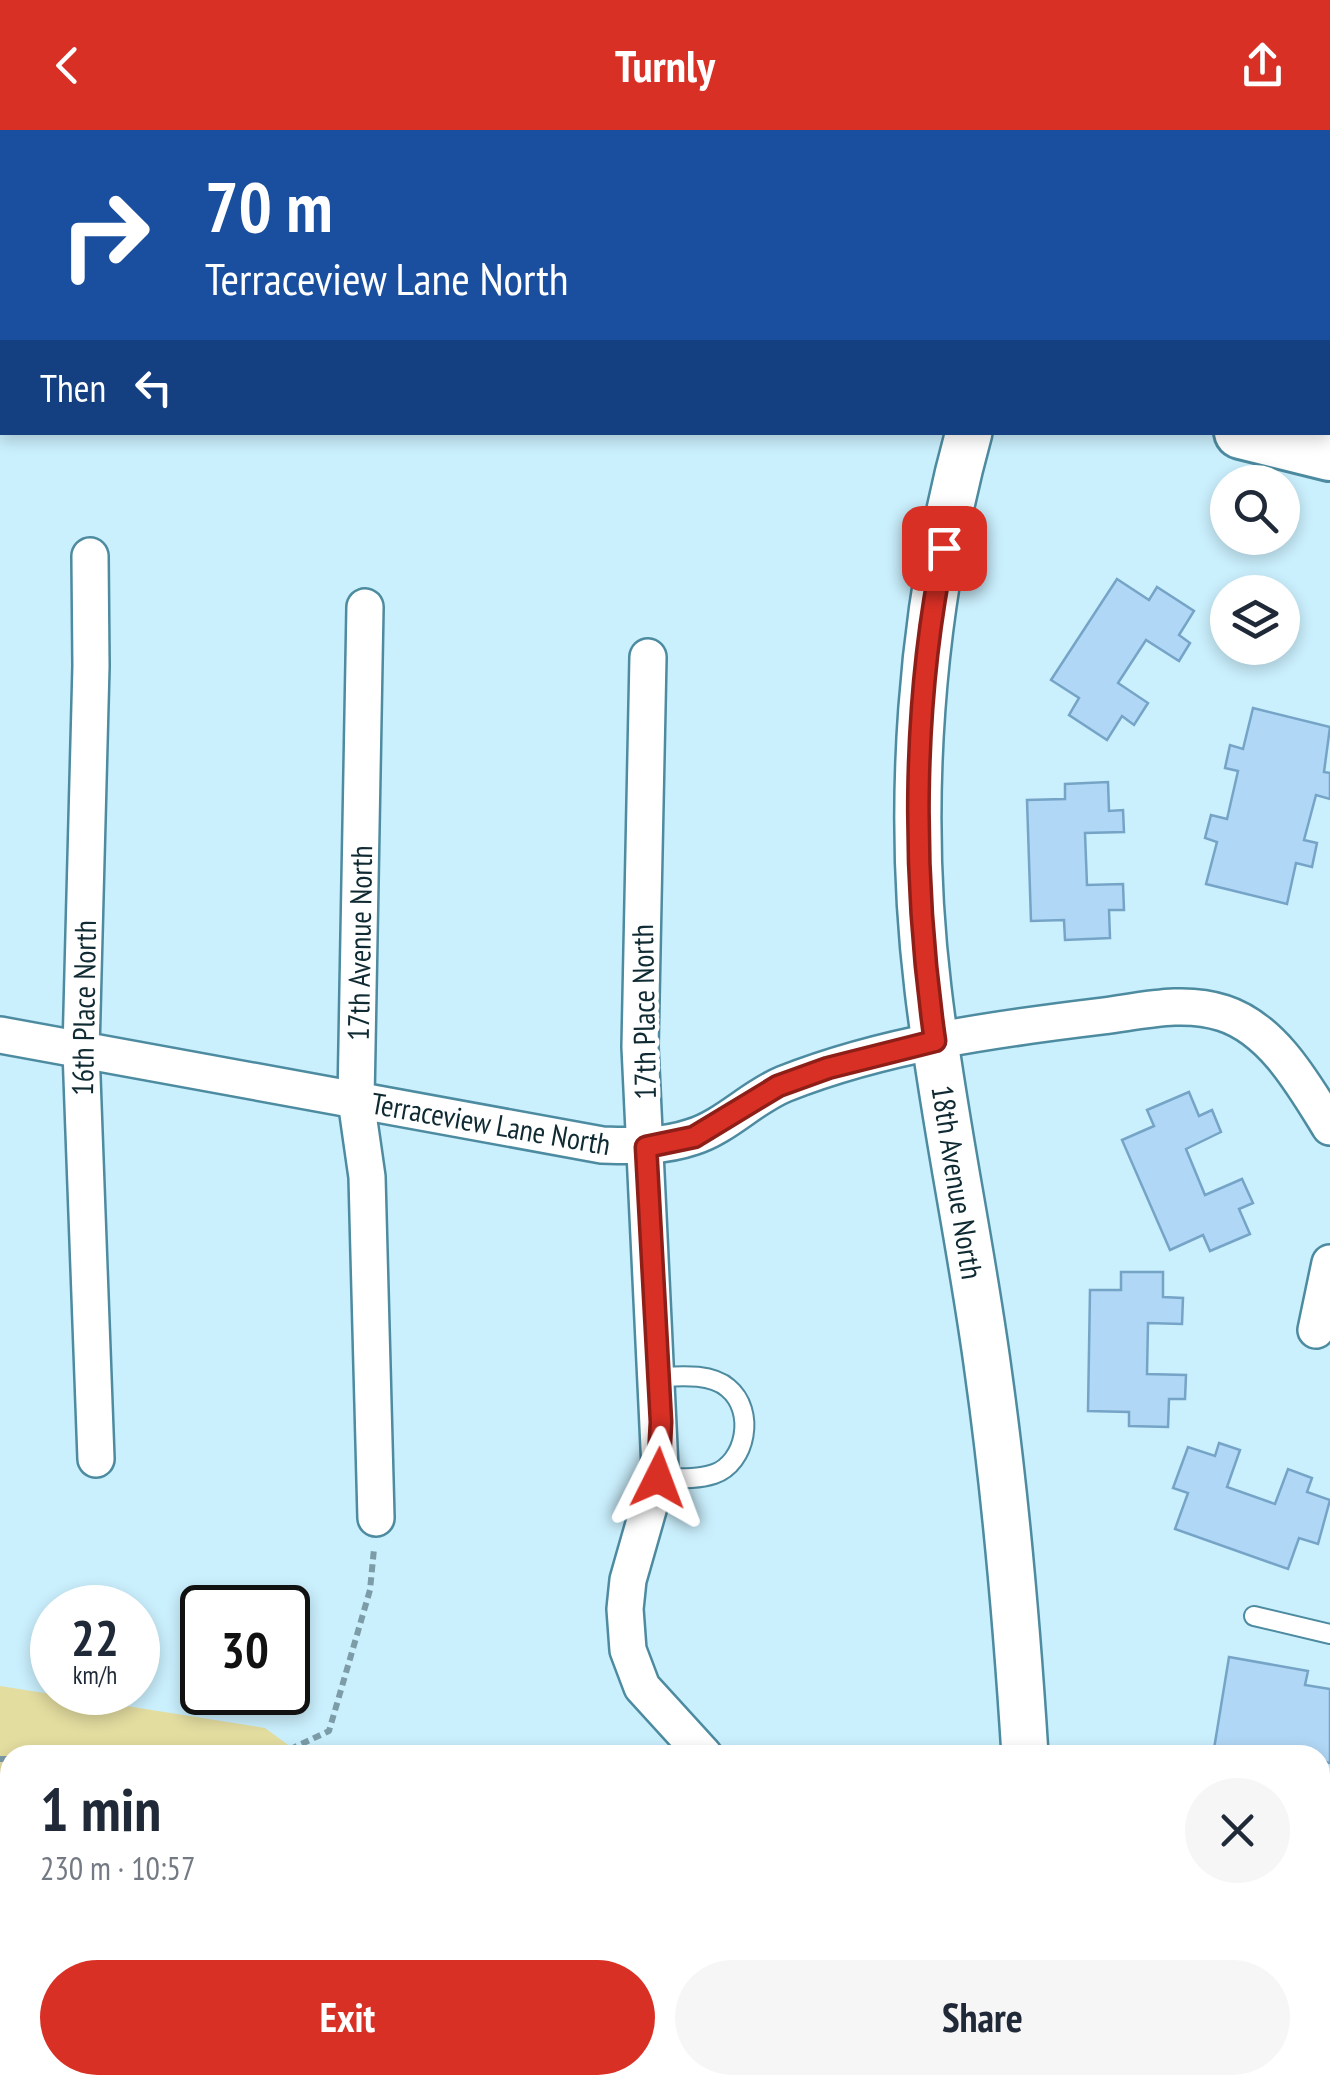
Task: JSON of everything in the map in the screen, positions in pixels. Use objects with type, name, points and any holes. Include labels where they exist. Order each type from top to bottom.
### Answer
[{"type":"main road","points":[[1252,435],[1330,454]]},
{"type":"street","name":"18th Avenue North","points":[[969,435],[938,581],[922,716],[919,852],[935,1041],[988,1370],[1016,1622],[1024,1745]]},
{"type":"street","name":"16th Place North","points":[[90,556],[92,666],[81,1050],[96,1459]]},
{"type":"street","name":"17th Avenue North","points":[[365,607],[356,1100],[367,1177],[376,1518]]},
{"type":"street","name":"17th Place North","points":[[648,657],[640,959],[659,1377],[658,1478],[628,1580],[628,1650],[642,1688],[695,1745]]},
{"type":"street","name":"Terraceview Lane North","points":[[0,1035],[602,1145],[646,1147],[694,1137],[778,1086],[828,1068],[935,1041],[1190,1005],[1226,1013],[1256,1032],[1284,1058],[1330,1127]]},
{"type":"street","points":[[1323,1332],[1330,1263]]},
{"type":"lane","points":[[658,1478],[715,1474],[732,1464],[742,1449],[744,1427],[740,1404],[728,1387],[690,1376],[659,1377]]},
{"type":"lane","points":[[1254,1616],[1330,1634]]},
{"type":"path","points":[[299,1745],[329,1731],[370,1590],[376,1518]]},
{"type":"shaded area","points":[[0,1686],[30,1691],[30,1715],[160,1715],[160,1711],[265,1728],[288,1745],[0,1745]]},
{"type":"building","points":[[1117,579],[1149,600],[1157,587],[1194,611],[1179,635],[1190,643],[1179,661],[1146,640],[1118,683],[1148,703],[1134,725],[1122,716],[1107,740],[1069,715],[1079,698],[1051,680]]},
{"type":"building","points":[[1253,708],[1330,727],[1324,772],[1330,773],[1330,799],[1316,795],[1304,840],[1317,843],[1312,867],[1296,863],[1287,904],[1206,884],[1217,842],[1205,838],[1211,815],[1227,819],[1238,771],[1225,768],[1230,745],[1243,749]]},
{"type":"building","points":[[1108,782],[1109,811],[1123,810],[1124,832],[1085,833],[1087,885],[1123,884],[1124,910],[1109,910],[1110,938],[1065,940],[1064,920],[1031,921],[1027,800],[1065,799],[1065,784]]},
{"type":"building","points":[[1189,1092],[1199,1116],[1212,1110],[1221,1132],[1186,1149],[1205,1195],[1242,1179],[1253,1203],[1239,1209],[1250,1234],[1210,1251],[1203,1235],[1170,1250],[1122,1140],[1154,1126],[1147,1110]]},
{"type":"building","points":[[1121,1272],[1163,1272],[1163,1297],[1183,1298],[1182,1324],[1148,1323],[1147,1374],[1186,1375],[1185,1399],[1169,1399],[1168,1427],[1129,1426],[1129,1412],[1088,1411],[1090,1290],[1121,1290]]},
{"type":"building","points":[[1219,1443],[1240,1450],[1227,1487],[1275,1504],[1288,1469],[1312,1478],[1307,1492],[1330,1500],[1318,1544],[1299,1538],[1288,1569],[1175,1529],[1188,1493],[1173,1488],[1188,1447],[1215,1456]]},
{"type":"building","points":[[1229,1657],[1308,1671],[1305,1685],[1330,1689],[1330,1745],[1215,1745]]},
{"type":"route","points":[[658,1478],[661,1422],[646,1147],[694,1137],[778,1086],[828,1068],[935,1041],[919,852],[922,716],[944,548]]}]
